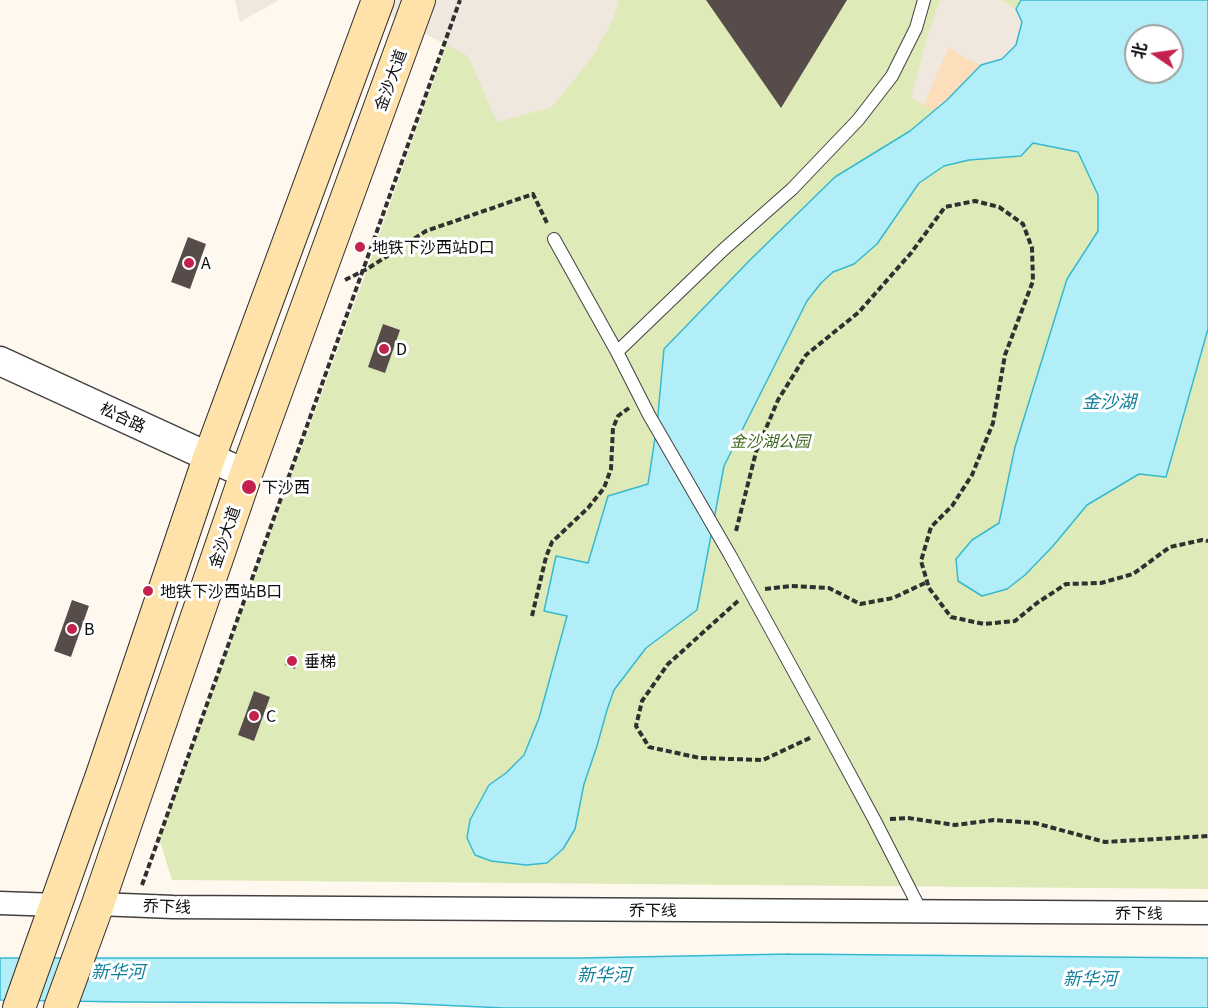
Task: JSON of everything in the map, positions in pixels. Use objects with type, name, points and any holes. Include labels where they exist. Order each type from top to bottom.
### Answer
[{"type":"main road","points":[[19,1008],[103,772],[209,458],[378,0]]},
{"type":"main road","name":"金沙大道","points":[[60,1008],[246,474],[419,0]]},
{"type":"street","name":"松合路","points":[[0,361],[246,474]]},
{"type":"street","points":[[0,903],[57,905]]},
{"type":"street","name":"乔下线","points":[[98,904],[173,907],[1208,913]]},
{"type":"lane","points":[[617,352],[723,250],[792,189],[858,120],[892,76],[916,28],[924,0]]},
{"type":"lane","points":[[554,239],[649,415],[730,555],[826,730],[921,911]]},
{"type":"path","points":[[135,906],[460,0]]},
{"type":"path","points":[[310,297],[363,271],[426,231],[533,194],[554,239]]},
{"type":"path","points":[[730,555],[756,452],[778,400],[806,355],[859,312],[911,253],[945,207],[975,201],[999,207],[1023,224],[1032,248],[1033,281],[1005,355],[993,423],[972,475],[952,506],[931,527],[921,561],[929,588],[951,616],[984,624],[1015,621],[1066,584],[1101,583],[1122,577],[1132,574],[1170,548],[1202,540],[1208,542]]},
{"type":"path","points":[[532,616],[546,557],[552,542],[588,508],[604,488],[611,469],[613,428],[618,416],[641,400]]},
{"type":"path","points":[[826,730],[763,760],[700,758],[649,747],[636,726],[642,701],[668,664],[749,591],[791,586],[829,588],[860,604],[893,598],[927,582]]},
{"type":"path","points":[[874,819],[908,818],[955,825],[993,820],[1035,823],[1105,842],[1208,836]]},
{"type":"green space","name":"金沙湖公园","points":[[462,0],[1208,0],[1208,889],[172,880],[159,838],[367,269]]},
{"type":"sand","points":[[949,47],[981,65],[934,111],[924,105]]},
{"type":"shaded area","points":[[235,0],[279,0],[240,22]]},
{"type":"shaded area","points":[[359,0],[619,0],[614,17],[594,55],[552,107],[497,122],[468,56]]},
{"type":"shaded area","points":[[940,0],[1001,0],[1016,9],[1022,22],[1016,45],[1002,59],[981,65],[949,47],[924,105],[911,97]]},
{"type":"water","name":"金沙湖","points":[[1021,0],[1208,0],[1208,329],[1166,477],[1139,474],[1087,505],[1053,546],[1025,575],[1007,589],[982,596],[958,581],[956,559],[972,540],[999,523],[1015,447],[1067,279],[1098,231],[1098,195],[1078,152],[1033,143],[1021,156],[969,160],[944,166],[919,183],[877,244],[854,264],[833,272],[807,301],[724,466],[697,610],[646,648],[614,690],[584,784],[575,829],[563,849],[547,863],[526,865],[491,861],[475,855],[467,838],[470,820],[489,785],[506,773],[524,755],[539,718],[567,616],[544,611],[556,556],[588,563],[608,496],[648,484],[657,425],[664,349],[835,177],[910,131],[947,100],[981,65],[1002,59],[1016,45],[1022,22],[1016,9]]},
{"type":"water","name":"新华河","points":[[790,954],[1208,958],[1208,1008],[504,1008],[395,1003],[0,1000],[0,958],[579,958]]},
{"type":"building","points":[[706,0],[847,0],[781,108]]},
{"type":"building","name":"A","points":[[188,237],[206,244],[190,289],[171,282]]},
{"type":"building","name":"D","points":[[383,324],[400,330],[385,373],[368,367]]},
{"type":"building","name":"B","points":[[72,600],[89,606],[71,657],[54,651]]},
{"type":"building","name":"垂梯","points":[[289,654],[298,658],[295,669],[285,665]]},
{"type":"building","name":"C","points":[[254,691],[270,697],[254,741],[238,735]]},
{"type":"place","name":"地铁下沙西站D口","points":[[360,247]]},
{"type":"place","name":"A","points":[[189,263]]},
{"type":"place","name":"D","points":[[384,349]]},
{"type":"place","name":"下沙西","points":[[249,487]]},
{"type":"place","name":"地铁下沙西站B口","points":[[148,591]]},
{"type":"place","name":"B","points":[[72,629]]},
{"type":"place","name":"垂梯","points":[[292,661]]},
{"type":"place","name":"C","points":[[254,716]]}]
